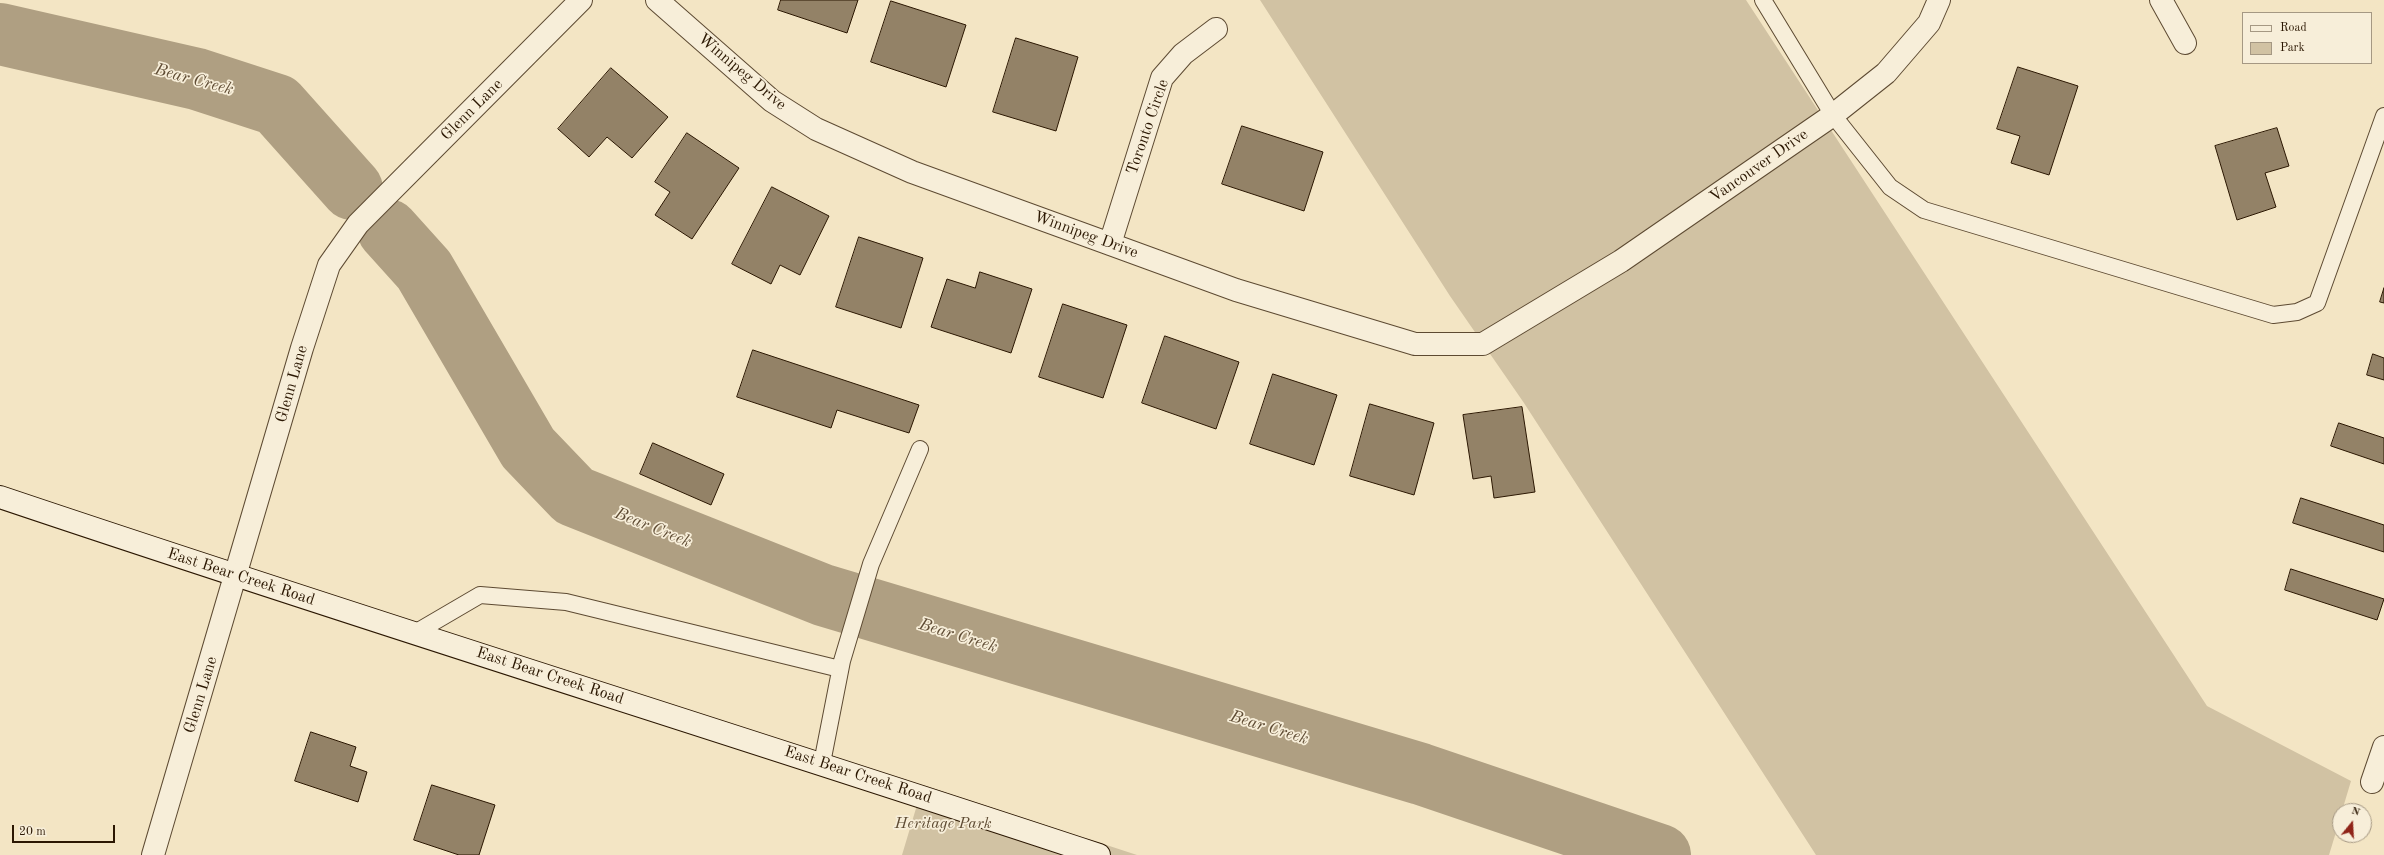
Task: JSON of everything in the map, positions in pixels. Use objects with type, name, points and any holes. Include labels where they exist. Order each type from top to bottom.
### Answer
[{"type":"street","name":"Glenn Lane","points":[[153,855],[302,348],[329,265],[358,224],[581,0]]},
{"type":"street","name":"Winnipeg Drive","points":[[658,0],[772,101],[816,129],[912,172],[1236,290],[1415,344],[1482,344],[1552,303]]},
{"type":"street","name":"Vancouver Drive","points":[[1552,303],[1621,261],[1833,115],[1886,74],[1929,23],[1939,0]]},
{"type":"street","points":[[2162,0],[2185,43]]},
{"type":"street","name":"Toronto Circle","points":[[1110,244],[1162,78],[1183,54],[1216,29]]},
{"type":"street","name":"East Bear Creek Road","points":[[0,497],[236,576],[822,763],[1099,855]]},
{"type":"street","points":[[2372,782],[2384,747]]},
{"type":"lane","points":[[1763,0],[1833,115],[1890,187],[1924,210],[2273,315],[2297,312],[2317,302],[2384,116]]},
{"type":"lane","points":[[822,763],[840,669],[871,564],[920,449]]},
{"type":"lane","points":[[415,633],[480,596],[566,602],[840,669]]},
{"type":"green space","points":[[1260,0],[1746,0],[2207,706],[2351,781],[2344,803],[2332,803],[2333,843],[2329,855],[1816,855],[1524,403],[1450,296]]},
{"type":"green space","name":"Heritage Park","points":[[923,785],[1137,855],[902,855]]},
{"type":"building","points":[[781,0],[858,0],[847,33],[778,10]]},
{"type":"building","points":[[891,1],[966,25],[946,87],[871,62]]},
{"type":"building","points":[[1016,38],[1078,57],[1056,131],[993,112]]},
{"type":"building","points":[[2018,67],[2078,86],[2049,175],[2011,163],[2020,136],[1997,129]]},
{"type":"building","points":[[611,68],[668,117],[632,158],[607,137],[589,157],[558,129]]},
{"type":"building","points":[[1242,126],[1323,152],[1304,211],[1222,184]]},
{"type":"building","points":[[2277,128],[2289,166],[2265,173],[2276,207],[2237,220],[2215,146]]},
{"type":"building","points":[[687,133],[739,168],[692,239],[655,215],[670,192],[655,182]]},
{"type":"building","points":[[772,187],[829,216],[800,275],[780,265],[771,284],[732,264]]},
{"type":"building","points":[[859,237],[923,258],[901,328],[836,307]]},
{"type":"building","points":[[980,272],[1032,289],[1011,353],[931,327],[947,279],[975,288]]},
{"type":"building","points":[[2384,288],[2384,303],[2380,302]]},
{"type":"building","points":[[1063,304],[1127,325],[1103,398],[1039,377]]},
{"type":"building","points":[[1165,336],[1239,362],[1216,429],[1142,403]]},
{"type":"building","points":[[753,350],[919,405],[909,433],[837,410],[831,428],[737,397]]},
{"type":"building","points":[[2373,354],[2384,358],[2384,380],[2367,375]]},
{"type":"building","points":[[1273,374],[1337,395],[1314,465],[1250,444]]},
{"type":"building","points":[[1370,404],[1434,423],[1414,495],[1350,476]]},
{"type":"building","points":[[1522,407],[1535,492],[1494,498],[1491,476],[1473,479],[1463,415]]},
{"type":"building","points":[[2339,423],[2384,438],[2384,464],[2331,446]]},
{"type":"building","points":[[653,443],[724,474],[711,505],[640,474]]},
{"type":"building","points":[[2301,498],[2384,525],[2384,552],[2293,523]]},
{"type":"building","points":[[2291,569],[2384,599],[2377,620],[2285,590]]},
{"type":"building","points":[[311,732],[356,747],[350,766],[367,772],[358,802],[295,781]]},
{"type":"building","points":[[432,785],[495,805],[479,855],[459,855],[414,840]]},
{"type":"waterway","name":"Bear Creek","points":[[0,34],[197,79],[277,105],[352,189]]},
{"type":"waterway","name":"Bear Creek","points":[[388,230],[424,270],[528,448],[574,496],[823,595],[1421,774],[1660,855]]}]
